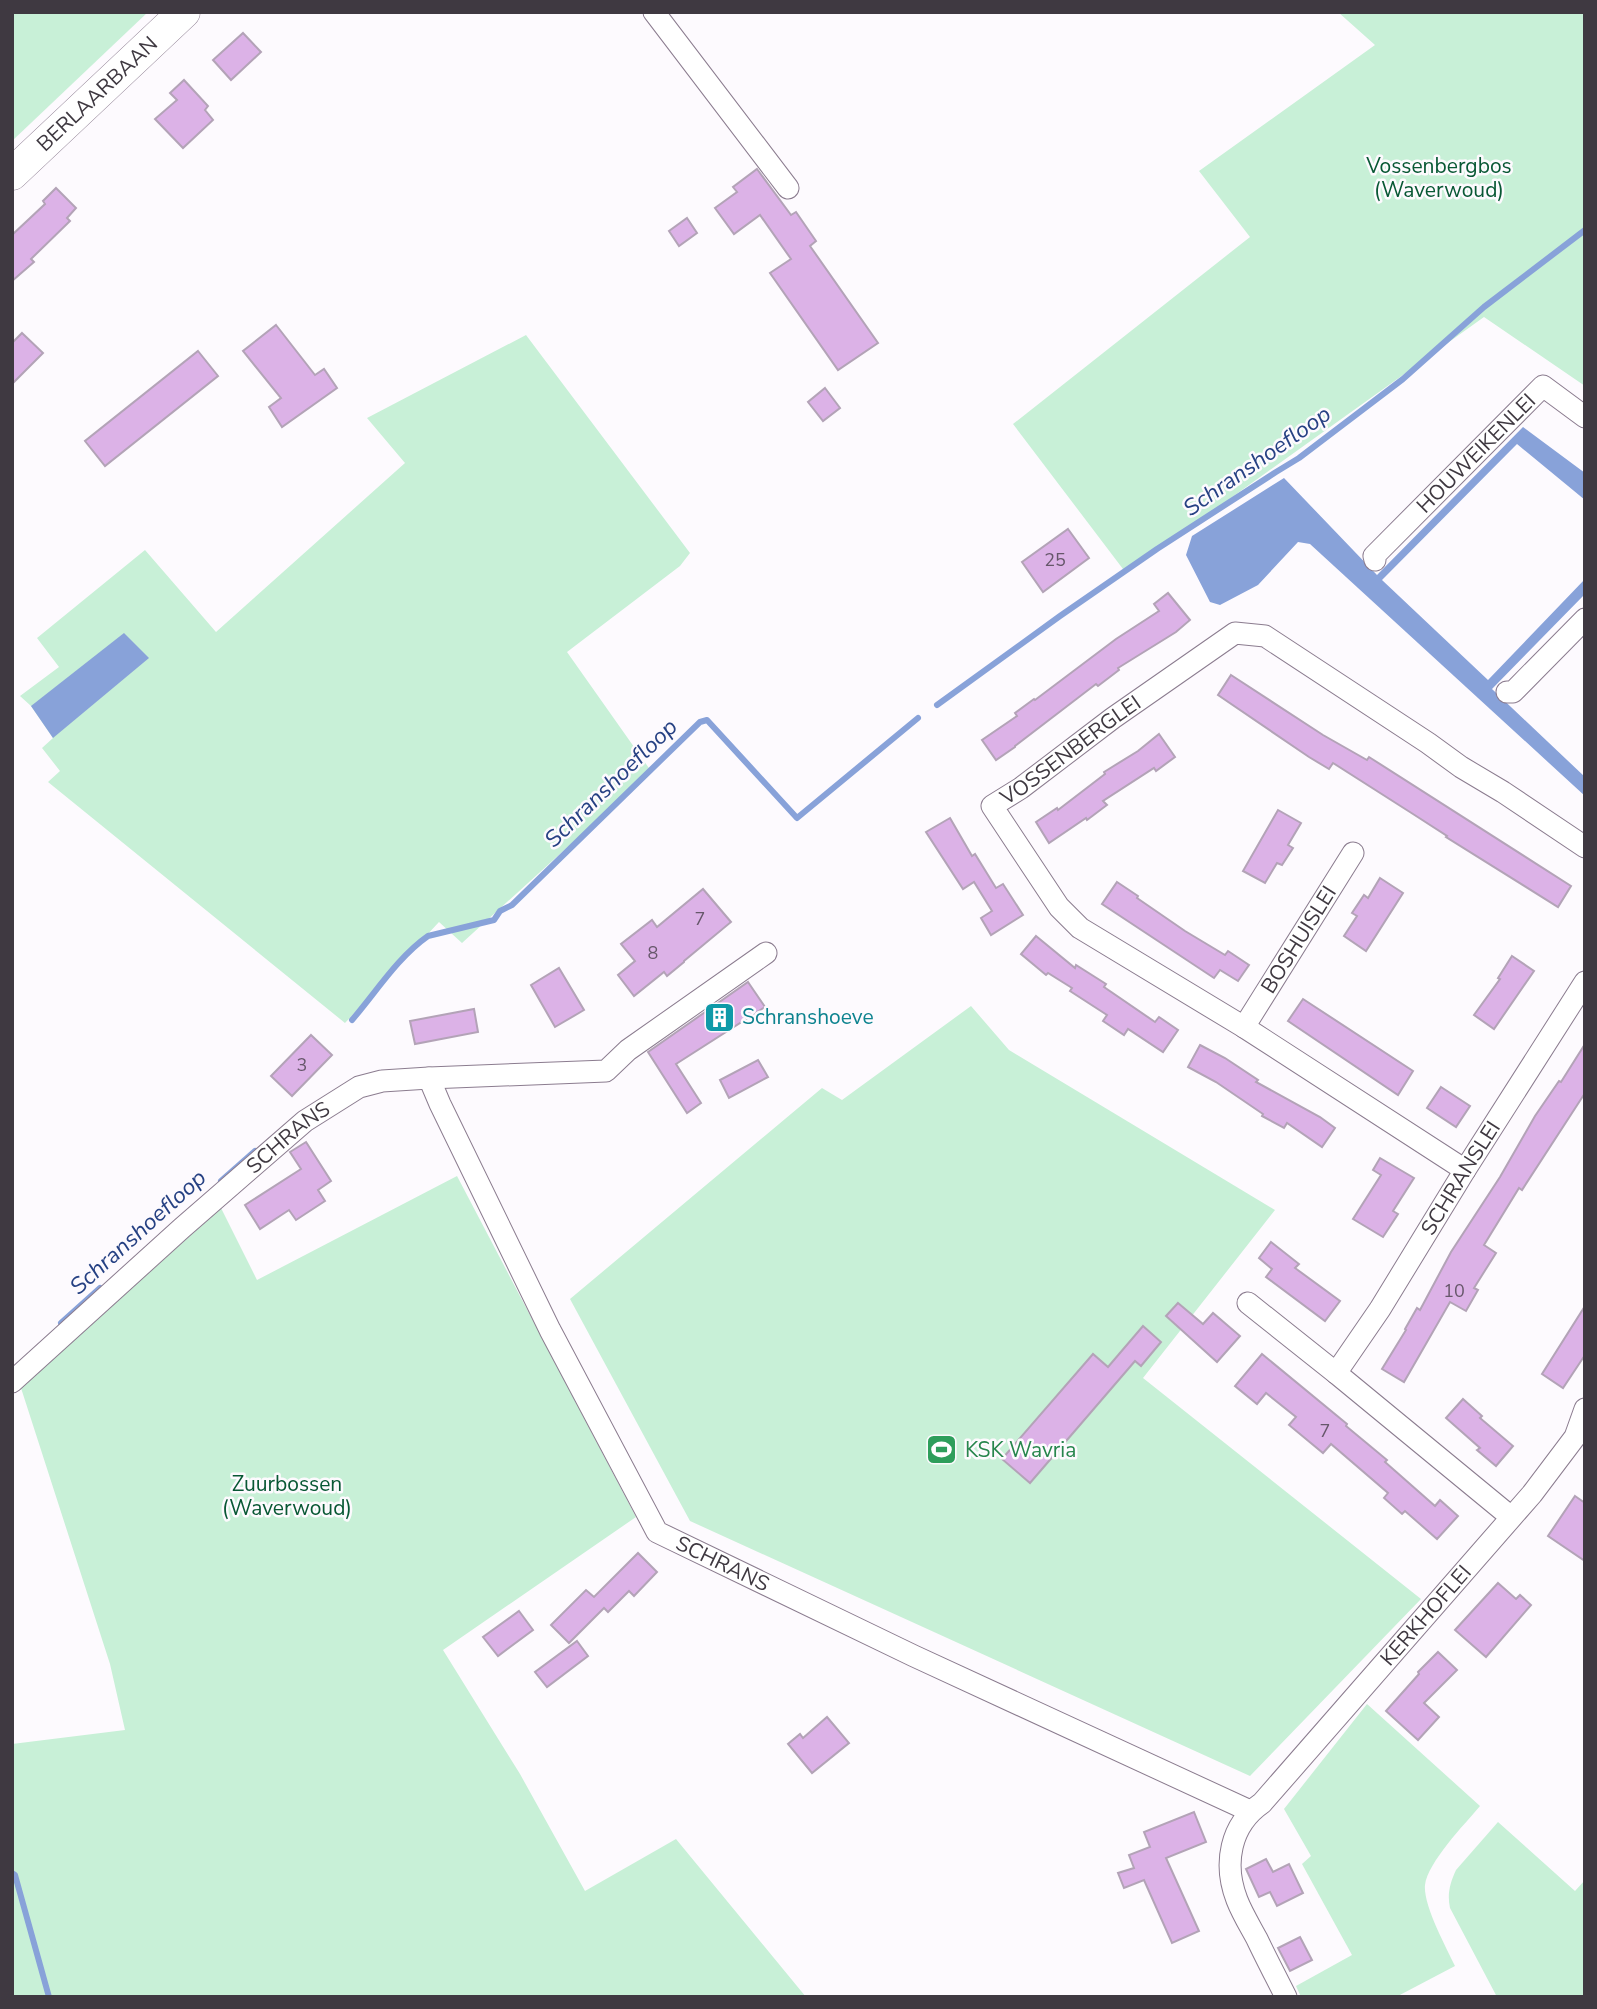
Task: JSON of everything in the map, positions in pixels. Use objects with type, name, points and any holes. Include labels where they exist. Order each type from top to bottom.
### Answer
[{"type":"street","name":"BERLAARBAAN","points":[[12,174],[184,12]]},
{"type":"street","points":[[654,12],[788,188]]},
{"type":"street","name":"HOUWEIKENLEI","points":[[1375,560],[1374,556],[1543,386],[1585,416]]},
{"type":"street","points":[[1507,692],[1513,692],[1585,619]]},
{"type":"street","name":"VOSSENBERGLEI","points":[[1465,1170],[1244,1027],[1080,928],[1059,907],[992,806],[1021,788],[1113,718],[1235,633],[1265,636],[1585,847]]},
{"type":"street","name":"BOSHUISLEI","points":[[1244,1027],[1353,853]]},
{"type":"street","name":"SCHRANS","points":[[12,1381],[305,1122],[359,1087],[429,1077],[606,1071],[628,1050],[766,953]]},
{"type":"street","name":"SCHRANSLEI","points":[[1336,1373],[1380,1309],[1585,982]]},
{"type":"street","name":"SCHRANS","points":[[429,1077],[550,1330],[657,1532],[914,1656],[1250,1811]]},
{"type":"street","points":[[1248,1303],[1511,1517]]},
{"type":"street","name":"KERKHOFLEI","points":[[1286,1997],[1237,1901],[1230,1877],[1231,1852],[1236,1832],[1250,1811],[1272,1792],[1532,1494],[1575,1437],[1585,1409]]},
{"type":"green space","points":[[12,12],[148,12],[12,141]]},
{"type":"green space","name":"Vossenbergbos (Waverwoud)","points":[[1338,12],[1585,12],[1585,386],[1484,317],[1126,573],[1013,424],[1250,237],[1199,171],[1375,45]]},
{"type":"green space","points":[[526,335],[690,553],[680,566],[567,652],[651,771],[462,943],[439,922],[345,1023],[48,782],[60,771],[42,748],[53,738],[31,706],[20,696],[59,667],[37,638],[145,550],[216,632],[405,463],[367,418]]},
{"type":"green space","name":"KSK Wavria","points":[[971,1006],[1009,1050],[1275,1210],[1143,1378],[1421,1599],[1250,1776],[690,1521],[570,1299],[822,1088],[842,1100]]},
{"type":"green space","name":"Zuurbossen (Waverwoud)","points":[[457,1176],[636,1517],[443,1650],[520,1774],[585,1891],[676,1839],[806,1997],[12,1997],[12,1744],[125,1730],[110,1664],[21,1388],[221,1208],[257,1280]]},
{"type":"green space","points":[[1367,1704],[1480,1806],[1440,1855],[1425,1885],[1431,1914],[1455,1966],[1396,1997],[1301,1997],[1296,1986],[1352,1955],[1302,1864],[1311,1856],[1284,1809]]},
{"type":"green space","points":[[1498,1822],[1575,1891],[1585,1880],[1585,1997],[1497,1997],[1450,1908],[1450,1889],[1456,1870]]},
{"type":"water","points":[[1523,427],[1585,473],[1585,500],[1517,444],[1382,580],[1488,680],[1585,579],[1585,594],[1492,689],[1585,777],[1585,796],[1310,544],[1298,542],[1258,585],[1220,605],[1210,602],[1186,555],[1192,536],[1284,478],[1377,575]]},
{"type":"water","points":[[124,633],[149,658],[53,738],[31,706]]},
{"type":"building","points":[[243,33],[261,52],[231,80],[213,60]]},
{"type":"building","points":[[184,80],[208,106],[205,110],[213,120],[183,148],[155,119],[177,100],[170,93]]},
{"type":"building","points":[[757,169],[791,215],[796,212],[816,241],[810,246],[878,343],[838,370],[770,273],[791,259],[760,215],[734,234],[715,208],[737,192],[733,187]]},
{"type":"building","points":[[56,188],[76,208],[67,218],[70,221],[31,259],[34,262],[12,281],[12,235],[45,204],[43,201]]},
{"type":"building","points":[[687,218],[697,233],[679,246],[669,231]]},
{"type":"building","points":[[276,325],[315,375],[324,369],[337,388],[282,427],[269,407],[281,398],[243,351]]},
{"type":"building","points":[[22,333],[43,353],[12,384],[12,343]]},
{"type":"building","points":[[198,351],[218,376],[105,466],[85,441]]},
{"type":"building","points":[[825,388],[840,408],[823,421],[808,402]]},
{"type":"building","points":[[1068,529],[1089,558],[1043,592],[1022,562]]},
{"type":"building","points":[[1168,593],[1190,620],[1176,632],[1118,668],[1119,670],[1098,686],[1096,684],[996,760],[982,740],[1116,639],[1159,611],[1154,604]]},
{"type":"building","points":[[1231,675],[1323,735],[1367,760],[1369,757],[1571,886],[1558,907],[1333,763],[1329,769],[1309,757],[1218,695]]},
{"type":"building","points":[[1159,734],[1175,757],[1103,801],[1107,805],[1049,843],[1036,822],[1057,808],[1058,810],[1105,774],[1104,772]]},
{"type":"building","points":[[1278,810],[1301,823],[1288,845],[1293,848],[1282,865],[1277,863],[1265,883],[1243,871]]},
{"type":"building","points":[[950,818],[972,856],[975,854],[996,888],[1003,884],[1023,915],[991,935],[981,918],[992,911],[974,882],[963,889],[926,832]]},
{"type":"building","points":[[1380,878],[1403,893],[1366,951],[1344,936],[1357,916],[1352,913],[1364,895],[1368,898]]},
{"type":"building","points":[[1117,882],[1185,931],[1225,955],[1228,951],[1249,965],[1238,981],[1220,970],[1214,978],[1102,904]]},
{"type":"building","points":[[703,889],[731,922],[667,976],[664,972],[634,996],[618,975],[635,961],[621,944],[652,920],[657,927]]},
{"type":"building","points":[[1036,936],[1075,968],[1076,965],[1106,984],[1104,987],[1155,1022],[1159,1017],[1178,1030],[1163,1052],[1128,1029],[1124,1035],[1103,1021],[1107,1015],[1070,991],[1072,988],[1048,973],[1046,975],[1021,954]]},
{"type":"building","points":[[1512,956],[1534,971],[1494,1029],[1474,1015],[1500,979],[1498,978]]},
{"type":"building","points":[[559,968],[584,1010],[555,1027],[531,985]]},
{"type":"building","points":[[748,982],[765,1007],[676,1064],[701,1103],[687,1113],[648,1052]]},
{"type":"building","points":[[1303,999],[1413,1071],[1398,1095],[1288,1021]]},
{"type":"building","points":[[474,1009],[478,1032],[415,1044],[410,1021]]},
{"type":"building","points":[[311,1035],[332,1055],[292,1096],[271,1076]]},
{"type":"building","points":[[1585,1044],[1585,1093],[1522,1190],[1519,1188],[1484,1245],[1496,1253],[1474,1288],[1478,1290],[1466,1311],[1450,1302],[1404,1382],[1382,1369],[1535,1116]]},
{"type":"building","points":[[1200,1045],[1225,1058],[1258,1080],[1256,1082],[1335,1128],[1322,1147],[1287,1123],[1284,1128],[1262,1116],[1263,1114],[1216,1082],[1188,1067]]},
{"type":"building","points":[[758,1060],[768,1077],[729,1098],[720,1080]]},
{"type":"building","points":[[1441,1087],[1470,1106],[1456,1127],[1427,1108]]},
{"type":"building","points":[[306,1142],[331,1181],[318,1190],[325,1201],[296,1220],[289,1210],[260,1229],[245,1205],[301,1169],[290,1152]]},
{"type":"building","points":[[1380,1158],[1414,1178],[1393,1211],[1398,1214],[1383,1237],[1353,1219],[1381,1175],[1373,1170]]},
{"type":"building","points":[[1271,1242],[1299,1264],[1295,1268],[1340,1301],[1325,1321],[1266,1277],[1272,1269],[1259,1258]]},
{"type":"building","points":[[1178,1303],[1203,1324],[1213,1313],[1240,1336],[1217,1362],[1166,1316]]},
{"type":"building","points":[[1585,1306],[1585,1355],[1563,1388],[1542,1374]]},
{"type":"building","points":[[1143,1326],[1161,1342],[1141,1366],[1135,1361],[1030,1483],[1002,1459],[1093,1354],[1108,1367]]},
{"type":"building","points":[[1262,1354],[1347,1424],[1346,1426],[1387,1460],[1385,1462],[1435,1506],[1440,1500],[1458,1516],[1437,1539],[1405,1511],[1402,1514],[1384,1498],[1388,1493],[1331,1444],[1323,1453],[1289,1425],[1296,1417],[1266,1393],[1257,1404],[1235,1386]]},
{"type":"building","points":[[1463,1399],[1482,1416],[1480,1418],[1513,1446],[1496,1466],[1446,1418]]},
{"type":"building","points":[[1575,1496],[1585,1503],[1585,1561],[1548,1536]]},
{"type":"building","points":[[638,1553],[657,1572],[634,1596],[629,1591],[608,1612],[604,1608],[569,1643],[551,1625],[586,1590],[594,1597]]},
{"type":"building","points":[[1498,1583],[1516,1599],[1520,1595],[1531,1605],[1486,1657],[1455,1630]]},
{"type":"building","points":[[519,1611],[533,1630],[498,1656],[483,1637]]},
{"type":"building","points":[[577,1641],[588,1656],[547,1687],[535,1672]]},
{"type":"building","points":[[1438,1652],[1457,1670],[1424,1703],[1439,1717],[1418,1740],[1386,1711]]},
{"type":"building","points":[[827,1717],[849,1743],[812,1773],[788,1744],[800,1734],[803,1738]]},
{"type":"building","points":[[1194,1812],[1206,1842],[1166,1858],[1199,1931],[1172,1943],[1144,1880],[1124,1888],[1118,1873],[1134,1868],[1129,1855],[1150,1847],[1144,1832]]},
{"type":"building","points":[[1266,1859],[1273,1872],[1289,1864],[1303,1893],[1277,1906],[1270,1892],[1259,1897],[1246,1869]]},
{"type":"building","points":[[1300,1937],[1312,1960],[1290,1971],[1278,1948]]},
{"type":"waterway","name":"Schranshoefloop","points":[[937,705],[1157,549],[1299,458],[1403,379],[1484,307],[1585,230]]},
{"type":"waterway","name":"Schranshoefloop","points":[[352,1020],[397,964],[428,936],[494,920],[500,911],[512,905],[700,722],[707,720],[797,818],[918,718]]},
{"type":"waterway","name":"Schranshoefloop","points":[[221,1181],[255,1151]]},
{"type":"waterway","name":"Schranshoefloop","points":[[61,1323],[100,1288]]},
{"type":"waterway","points":[[12,1873],[15,1875],[49,1997]]},
{"type":"place","name":"Schranshoeve","points":[[719,1017]]},
{"type":"place","name":"KSK Wavria","points":[[942,1450]]}]
